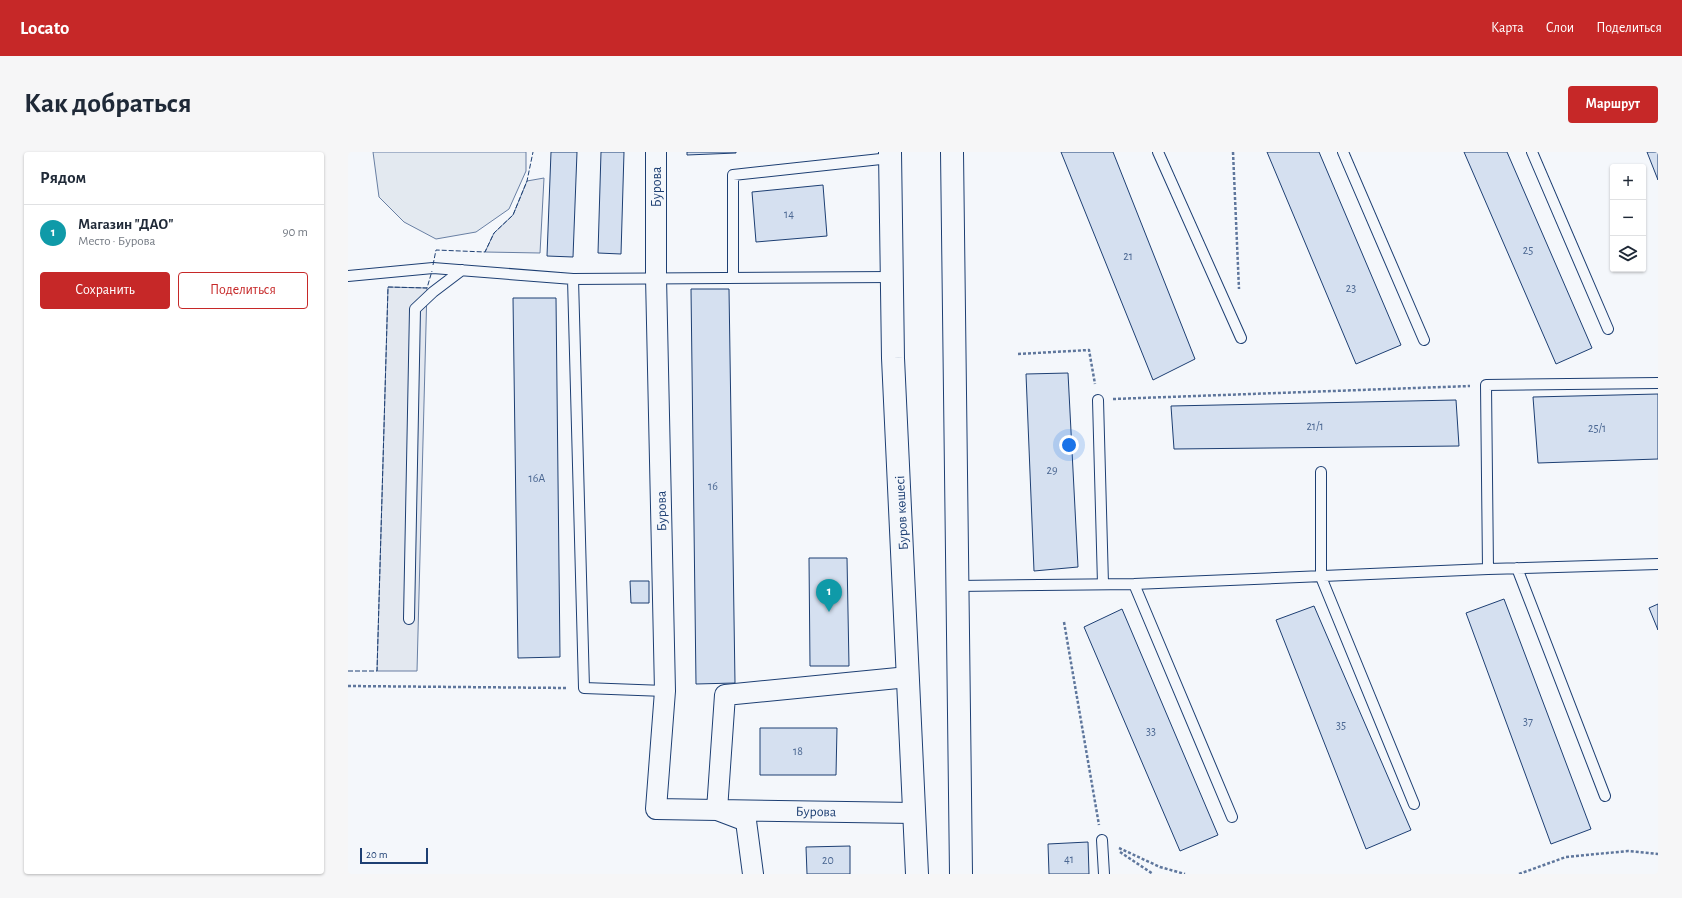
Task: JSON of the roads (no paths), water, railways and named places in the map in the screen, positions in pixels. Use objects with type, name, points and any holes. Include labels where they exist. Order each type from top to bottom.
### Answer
[{"type":"main road","points":[[952,152],[961,874]]},
{"type":"main road","name":"Буров көшесі","points":[[890,155],[894,366],[917,874]]},
{"type":"street","name":"Бурова","points":[[656,152],[656,278],[664,691],[656,809],[914,812]]},
{"type":"street","points":[[717,810],[725,695],[908,677]]},
{"type":"street","name":"Бурова","points":[[717,810],[746,821],[753,874]]},
{"type":"lane","points":[[1158,152],[1241,338]]},
{"type":"lane","points":[[1343,152],[1424,340]]},
{"type":"lane","points":[[1532,152],[1608,329]]},
{"type":"lane","points":[[733,278],[733,175],[890,155]]},
{"type":"lane","points":[[348,276],[433,268],[573,279],[892,278]]},
{"type":"lane","points":[[409,619],[415,309],[433,292],[462,270]]},
{"type":"lane","points":[[573,279],[584,688],[664,691]]},
{"type":"lane","points":[[1488,569],[1486,385],[1658,383]]},
{"type":"lane","points":[[1098,400],[1103,584]]},
{"type":"lane","points":[[1321,472],[1321,577],[1414,804]]},
{"type":"lane","points":[[957,586],[1134,584],[1488,569],[1658,564]]},
{"type":"lane","points":[[1517,568],[1605,796]]},
{"type":"lane","points":[[1134,584],[1232,817]]},
{"type":"lane","points":[[1102,840],[1104,874]]},
{"type":"place","name":"Магазин \"ДАО\"","points":[[829,612]]}]
